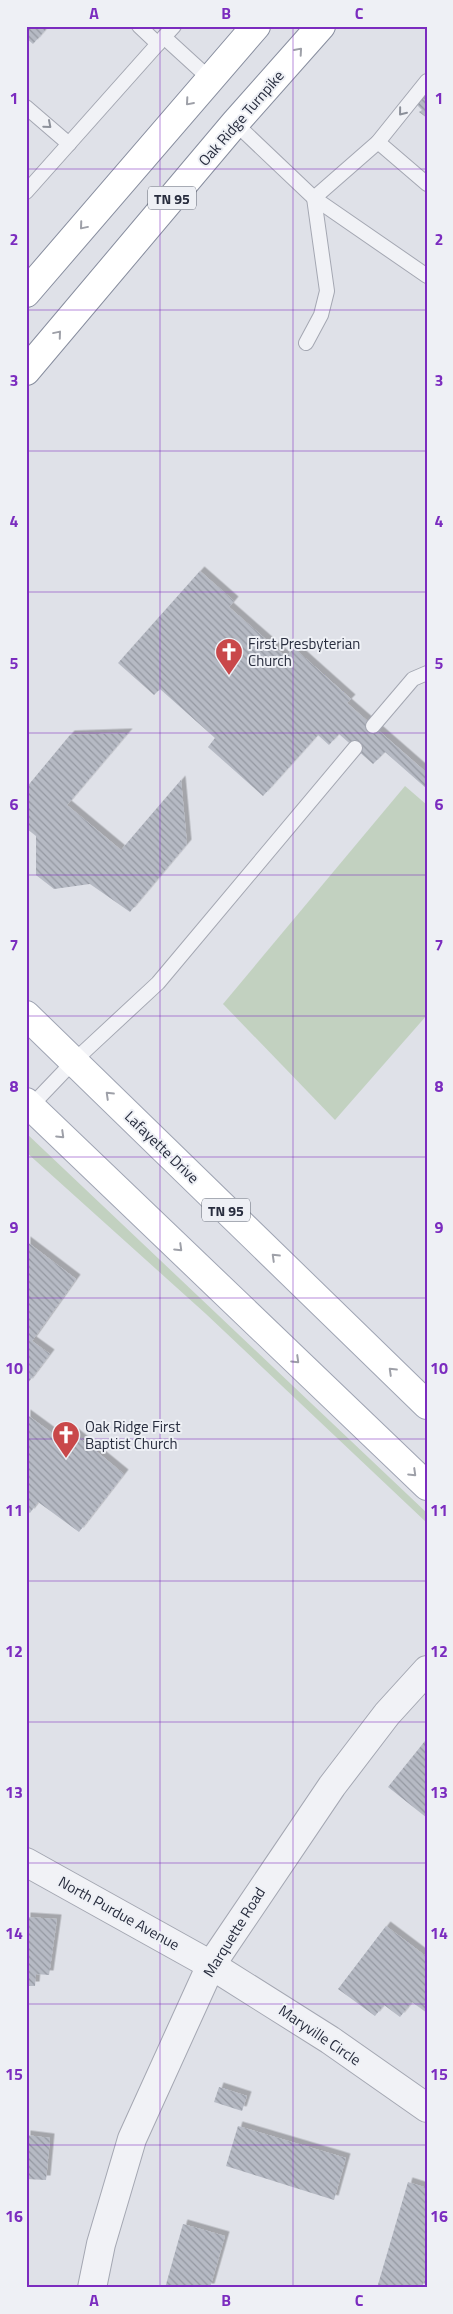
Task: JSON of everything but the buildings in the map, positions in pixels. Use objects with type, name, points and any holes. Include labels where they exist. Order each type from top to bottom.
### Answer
[{"type":"main road","points":[[26,293],[256,26]]},
{"type":"main road","name":"Oak Ridge Turnpike","points":[[26,372],[235,124],[321,26]]},
{"type":"main road","name":"Lafayette Drive","points":[[26,1015],[427,1405]]},
{"type":"main road","points":[[28,1104],[427,1486]]},
{"type":"street","name":"Marquette Road","points":[[92,2288],[101,2244],[132,2139],[211,1964],[332,1786],[387,1714],[427,1670]]},
{"type":"street","name":"North Purdue Avenue","points":[[26,1862],[211,1964]]},
{"type":"street","name":"Maryville Circle","points":[[211,1964],[330,2040],[427,2108]]},
{"type":"lane","points":[[138,26],[161,41],[210,79]]},
{"type":"lane","points":[[26,192],[174,26]]},
{"type":"lane","points":[[314,198],[378,142],[427,81]]},
{"type":"lane","points":[[26,107],[69,144]]},
{"type":"lane","points":[[235,124],[314,198],[427,276]]},
{"type":"lane","points":[[378,142],[427,184]]},
{"type":"lane","points":[[306,344],[321,315],[327,291],[314,198]]},
{"type":"lane","points":[[374,726],[413,679],[427,673]]},
{"type":"lane","points":[[28,1104],[158,983],[355,748]]},
{"type":"green space","points":[[405,786],[427,805],[427,1015],[335,1120],[223,1004]]},
{"type":"green space","points":[[26,1133],[427,1513],[427,1523],[206,1314],[26,1152]]},
{"type":"place","name":"First Presbyterian Church","points":[[229,676]]},
{"type":"place","name":"Oak Ridge First Baptist Church","points":[[66,1459]]}]
